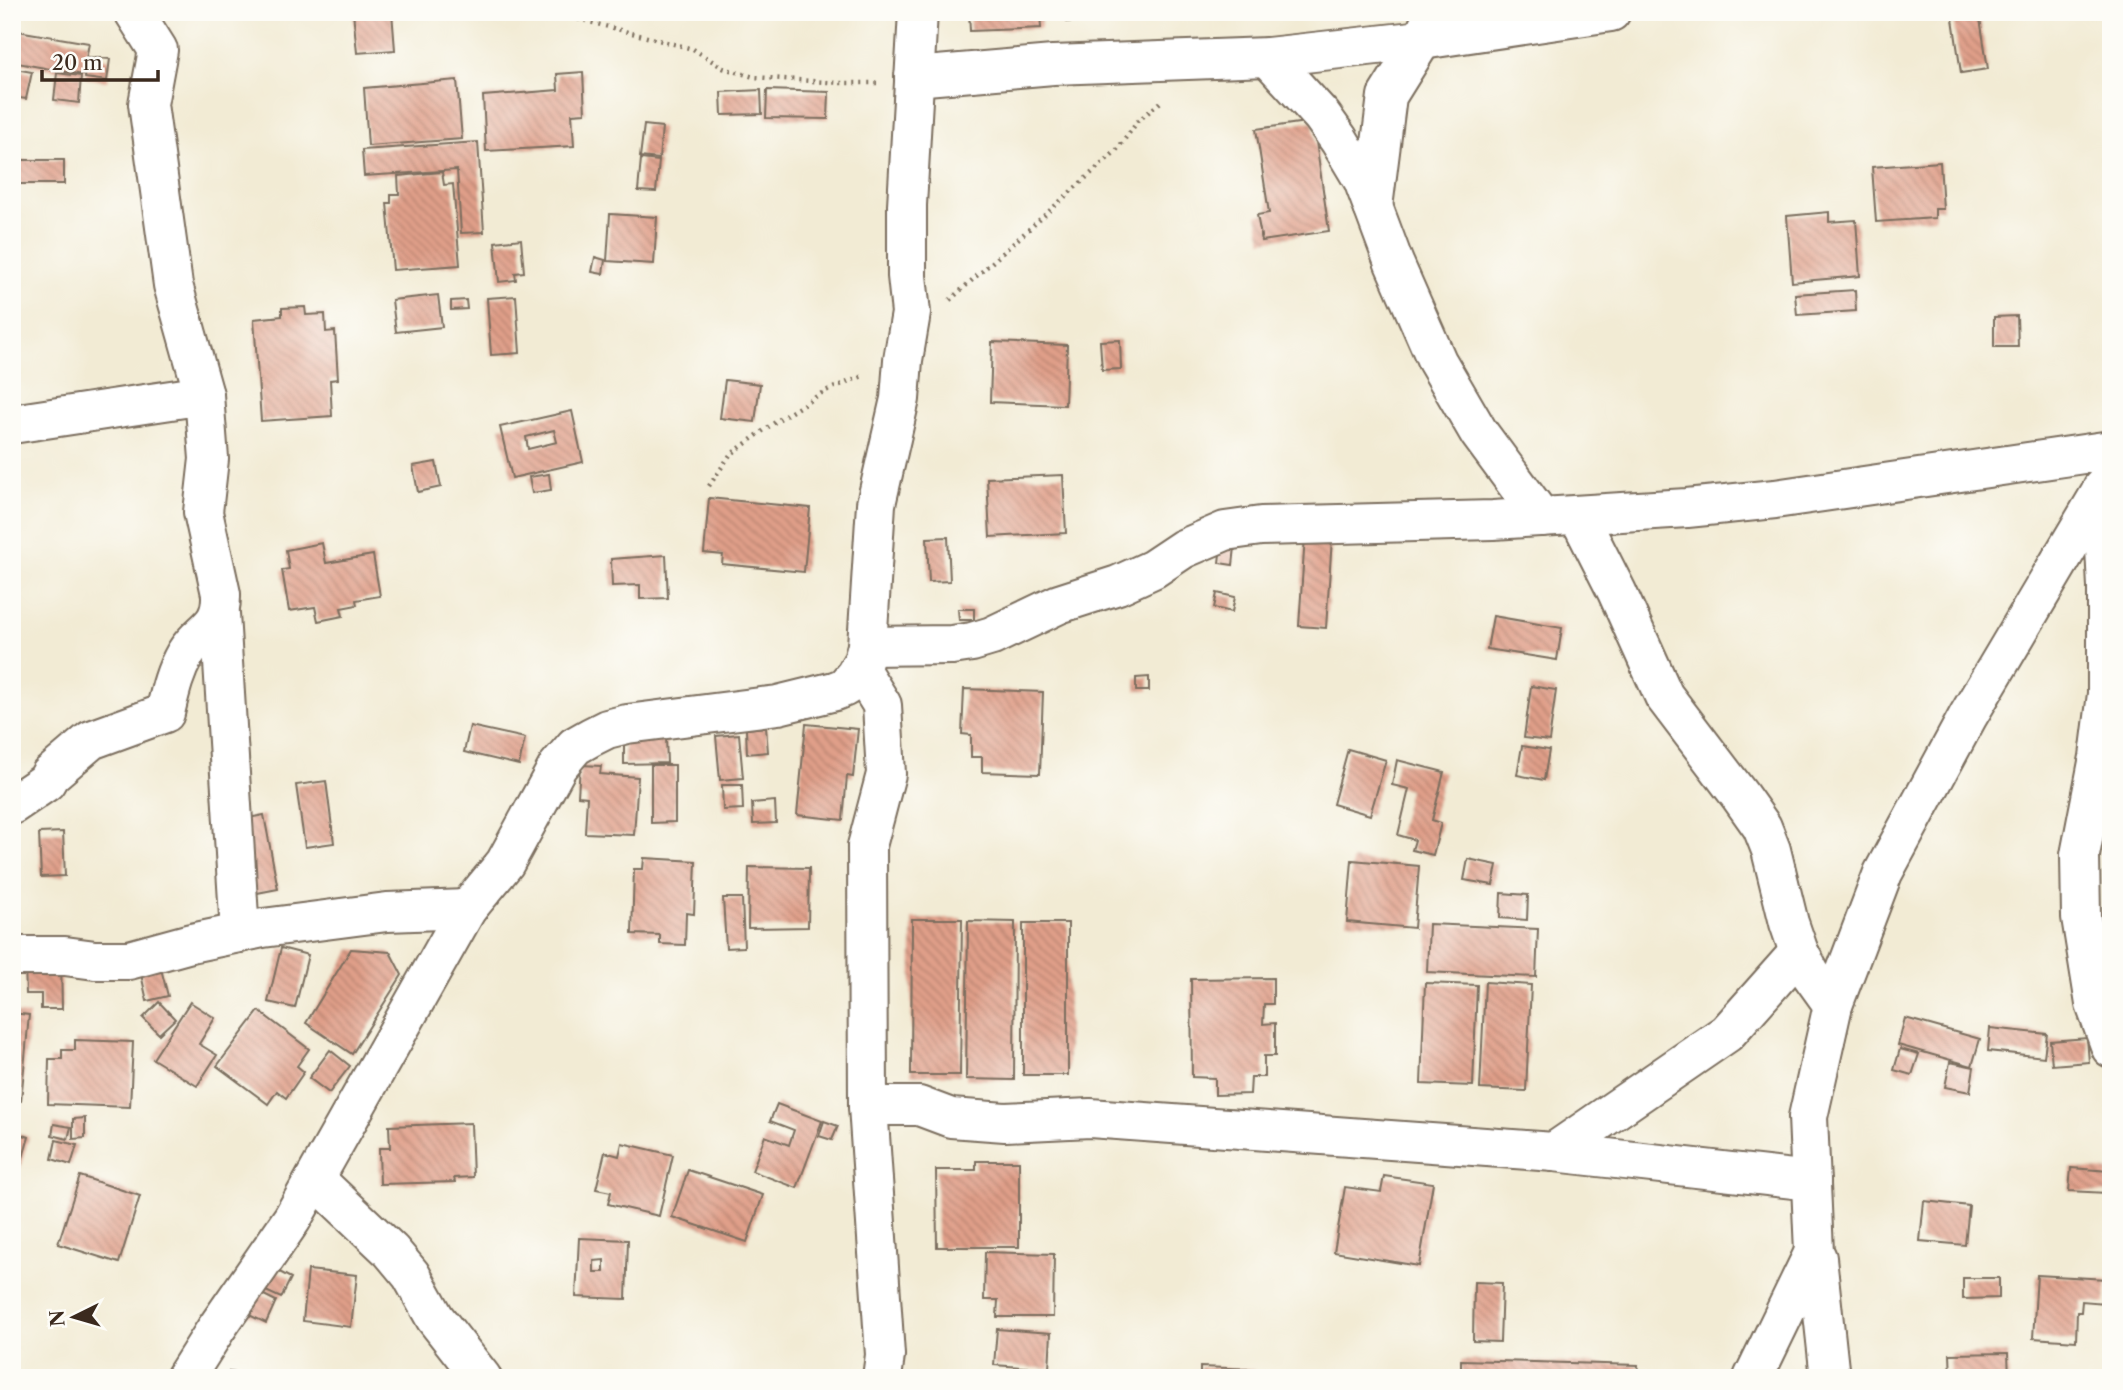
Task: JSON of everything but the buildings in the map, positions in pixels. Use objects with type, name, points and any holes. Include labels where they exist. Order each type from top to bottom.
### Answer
[{"type":"street","points":[[134,12],[158,50],[148,104],[173,285],[204,395],[209,459],[204,512],[221,594],[219,614],[240,933]]},
{"type":"street","points":[[185,1378],[292,1219],[467,909],[505,863],[558,766],[575,746],[607,729],[627,724],[778,705],[827,693],[845,687],[863,657],[876,504],[900,400],[911,313],[907,276],[907,205],[918,12]]},
{"type":"street","points":[[915,77],[1053,65],[1268,57],[1428,26],[1611,12]]},
{"type":"street","points":[[1373,207],[1387,96],[1428,26]]},
{"type":"street","points":[[1268,57],[1322,116],[1363,180],[1394,263],[1437,361],[1479,433],[1559,516],[1617,592],[1664,696],[1762,827],[1771,850],[1799,952],[1832,1005]]},
{"type":"street","points":[[12,424],[204,395]]},
{"type":"street","points":[[863,657],[972,642],[992,636],[1059,604],[1118,585],[1153,569],[1183,549],[1225,531],[1261,526],[1493,520],[1687,508],[1775,499],[2111,450]]},
{"type":"street","points":[[1830,1378],[1817,1258],[1814,1252],[1808,1116],[1832,1005],[1883,873],[1968,716],[2106,482]]},
{"type":"street","points":[[2106,482],[2107,694],[2099,757],[2080,855],[2081,918],[2095,1004],[2111,1048]]},
{"type":"street","points":[[12,805],[46,782],[50,775],[91,740],[165,713],[174,674],[187,651],[219,614]]},
{"type":"street","points":[[863,657],[882,705],[886,774],[867,846],[868,1106],[885,1355],[882,1378]]},
{"type":"street","points":[[12,956],[129,960],[191,943],[287,924],[387,912],[467,909]]},
{"type":"street","points":[[1554,1152],[1727,1032],[1799,952]]},
{"type":"street","points":[[868,1106],[919,1106],[951,1118],[1005,1122],[1090,1118],[1554,1152],[1811,1181]]},
{"type":"street","points":[[315,1178],[391,1251],[411,1275],[435,1318],[482,1378]]},
{"type":"street","points":[[1753,1378],[1814,1252]]},
{"type":"path","points":[[551,12],[693,48],[723,68],[754,77],[873,83],[915,77]]},
{"type":"path","points":[[944,309],[949,301],[1116,151],[1138,121],[1167,97]]},
{"type":"path","points":[[709,486],[730,455],[778,420],[825,391],[903,360]]}]
